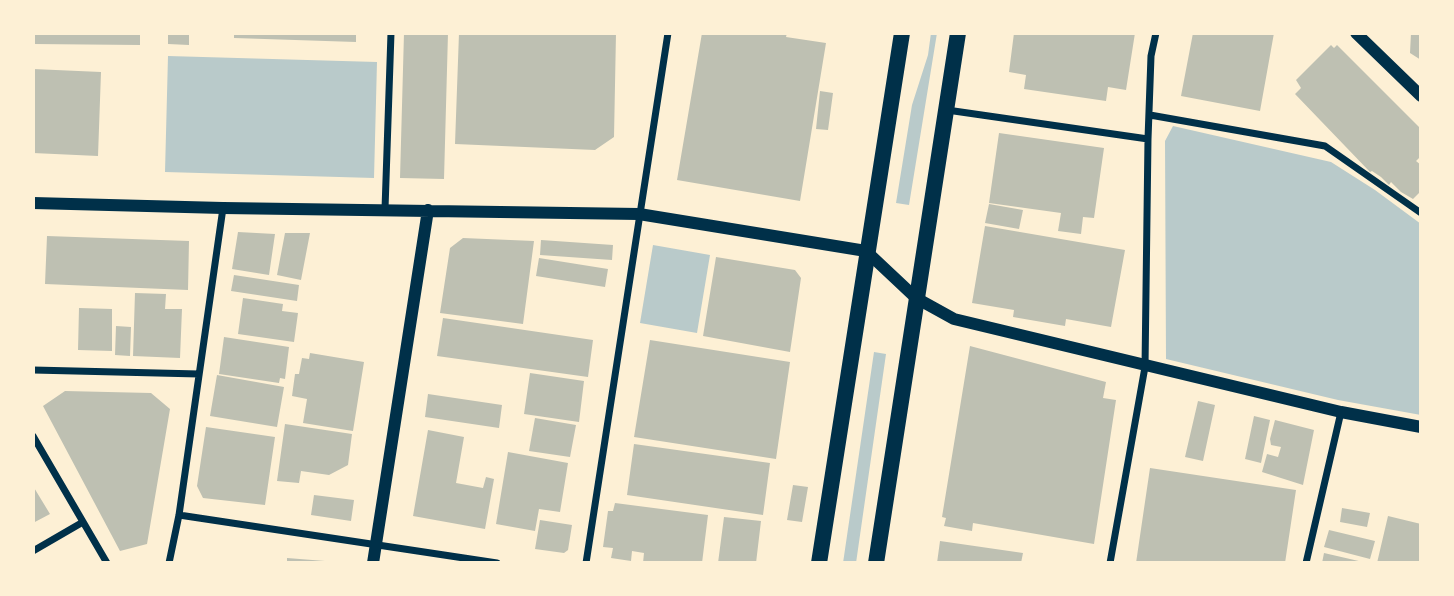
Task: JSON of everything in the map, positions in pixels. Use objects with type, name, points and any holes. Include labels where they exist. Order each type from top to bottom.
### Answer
[{"type":"main road","points":[[819,563],[902,33]]},
{"type":"main road","points":[[876,563],[958,33]]},
{"type":"street","points":[[385,209],[391,33]]},
{"type":"street","points":[[586,563],[668,33]]},
{"type":"street","points":[[1111,563],[1145,367],[1148,139],[1151,56],[1156,33]]},
{"type":"street","points":[[1356,33],[1421,96]]},
{"type":"street","points":[[946,110],[1148,139]]},
{"type":"street","points":[[1150,115],[1325,146],[1421,213]]},
{"type":"street","points":[[33,203],[639,214],[866,251],[916,298],[954,319],[1145,367],[1341,412],[1421,427]]},
{"type":"street","points":[[169,563],[179,515],[223,208]]},
{"type":"street","points":[[373,563],[428,211]]},
{"type":"street","points":[[33,370],[199,374]]},
{"type":"street","points":[[1306,563],[1341,412]]},
{"type":"street","points":[[33,436],[107,563]]},
{"type":"street","points":[[179,515],[497,563]]},
{"type":"street","points":[[33,551],[83,522]]},
{"type":"shaded area","points":[[931,33],[937,33],[909,205],[896,203],[912,105],[928,55]]},
{"type":"shaded area","points":[[168,56],[377,62],[374,178],[165,172]]},
{"type":"shaded area","points":[[1173,126],[1331,162],[1421,224],[1421,415],[1338,400],[1166,359],[1165,141]]},
{"type":"shaded area","points":[[653,245],[710,255],[697,333],[640,323]]},
{"type":"shaded area","points":[[874,352],[886,354],[856,563],[843,563]]},
{"type":"building","points":[[33,33],[140,33],[140,45],[33,44]]},
{"type":"building","points":[[168,33],[189,33],[189,45],[168,44]]},
{"type":"building","points":[[234,33],[356,33],[356,42],[234,38]]},
{"type":"building","points":[[404,33],[448,33],[444,179],[400,178]]},
{"type":"building","points":[[459,33],[616,33],[614,137],[595,150],[455,144]]},
{"type":"building","points":[[702,33],[787,33],[786,37],[826,43],[800,201],[677,180]]},
{"type":"building","points":[[1014,33],[1135,33],[1126,90],[1108,87],[1106,101],[1024,89],[1026,75],[1009,72]]},
{"type":"building","points":[[1193,33],[1274,33],[1260,111],[1181,96]]},
{"type":"building","points":[[1411,33],[1421,33],[1421,60],[1410,53]]},
{"type":"building","points":[[1331,45],[1334,48],[1337,45],[1421,129],[1421,156],[1416,161],[1421,165],[1421,191],[1413,199],[1391,182],[1389,185],[1370,172],[1295,94],[1301,88],[1296,80]]},
{"type":"building","points":[[33,69],[101,72],[98,156],[33,153]]},
{"type":"building","points":[[820,91],[833,93],[828,130],[816,129]]},
{"type":"building","points":[[999,133],[1104,148],[1094,218],[1083,217],[1081,234],[1058,231],[1061,213],[989,203]]},
{"type":"building","points":[[989,204],[1023,210],[1019,229],[985,223]]},
{"type":"building","points":[[985,226],[1125,250],[1111,327],[1066,319],[1065,326],[1013,317],[1014,310],[972,303]]},
{"type":"building","points":[[238,232],[275,234],[269,275],[232,269]]},
{"type":"building","points":[[285,233],[310,233],[301,280],[277,275]]},
{"type":"building","points":[[47,236],[189,241],[188,290],[45,284]]},
{"type":"building","points":[[463,238],[534,241],[523,324],[440,313],[450,248]]},
{"type":"building","points":[[541,240],[613,245],[612,260],[540,255]]},
{"type":"building","points":[[716,257],[795,270],[801,278],[790,352],[703,336]]},
{"type":"building","points":[[539,258],[608,269],[605,287],[536,276]]},
{"type":"building","points":[[234,275],[299,285],[297,301],[231,291]]},
{"type":"building","points":[[135,293],[166,294],[165,309],[182,309],[180,358],[133,356]]},
{"type":"building","points":[[243,298],[283,304],[282,311],[298,313],[294,342],[238,334]]},
{"type":"building","points":[[79,308],[112,309],[112,351],[78,350]]},
{"type":"building","points":[[443,318],[593,340],[588,377],[437,356]]},
{"type":"building","points":[[116,326],[131,327],[130,356],[115,355]]},
{"type":"building","points":[[224,337],[289,347],[285,379],[280,378],[279,383],[219,374]]},
{"type":"building","points":[[650,340],[790,362],[776,459],[634,437]]},
{"type":"building","points":[[970,346],[1106,382],[1103,398],[1116,400],[1094,544],[973,523],[972,531],[944,526],[946,518],[942,517]]},
{"type":"building","points":[[310,353],[364,362],[353,431],[303,423],[307,399],[292,396],[295,374],[299,374],[302,358],[309,359]]},
{"type":"building","points":[[530,373],[584,381],[579,422],[524,414]]},
{"type":"building","points":[[217,375],[284,387],[277,427],[210,416]]},
{"type":"building","points":[[65,391],[151,393],[170,409],[147,544],[120,551],[43,406]]},
{"type":"building","points":[[428,394],[502,405],[499,428],[425,417]]},
{"type":"building","points":[[1198,401],[1215,405],[1203,461],[1185,457]]},
{"type":"building","points":[[1254,416],[1270,420],[1261,463],[1245,459]]},
{"type":"building","points":[[535,418],[576,425],[570,457],[529,451]]},
{"type":"building","points":[[1275,420],[1314,430],[1303,485],[1262,472],[1267,454],[1278,457],[1281,447],[1271,445]]},
{"type":"building","points":[[285,424],[352,434],[348,465],[329,475],[301,471],[299,483],[277,481]]},
{"type":"building","points":[[206,427],[275,437],[265,505],[203,498],[197,486]]},
{"type":"building","points":[[428,430],[464,437],[456,483],[483,488],[486,477],[494,479],[485,529],[413,516]]},
{"type":"building","points":[[634,444],[770,463],[763,515],[627,495]]},
{"type":"building","points":[[508,452],[568,463],[560,512],[539,509],[535,531],[496,524]]},
{"type":"building","points":[[1150,468],[1296,490],[1285,563],[1136,563]]},
{"type":"building","points":[[793,485],[808,487],[802,522],[787,520]]},
{"type":"building","points":[[33,486],[50,514],[33,523]]},
{"type":"building","points":[[314,495],[354,500],[351,521],[311,515]]},
{"type":"building","points":[[615,503],[708,515],[702,563],[643,563],[644,553],[632,551],[631,561],[611,558],[613,548],[603,547],[608,511],[613,511]]},
{"type":"building","points":[[1342,508],[1370,513],[1367,527],[1340,522]]},
{"type":"building","points":[[1388,516],[1421,524],[1421,563],[1377,563]]},
{"type":"building","points":[[724,517],[761,521],[756,563],[718,563]]},
{"type":"building","points":[[540,520],[572,525],[568,550],[564,553],[535,549]]},
{"type":"building","points":[[1329,530],[1375,541],[1370,559],[1324,547]]},
{"type":"building","points":[[940,541],[1023,553],[1021,563],[937,563]]},
{"type":"building","points":[[1324,553],[1363,562],[1322,563]]},
{"type":"building","points":[[287,558],[325,561],[325,563],[287,563]]}]
